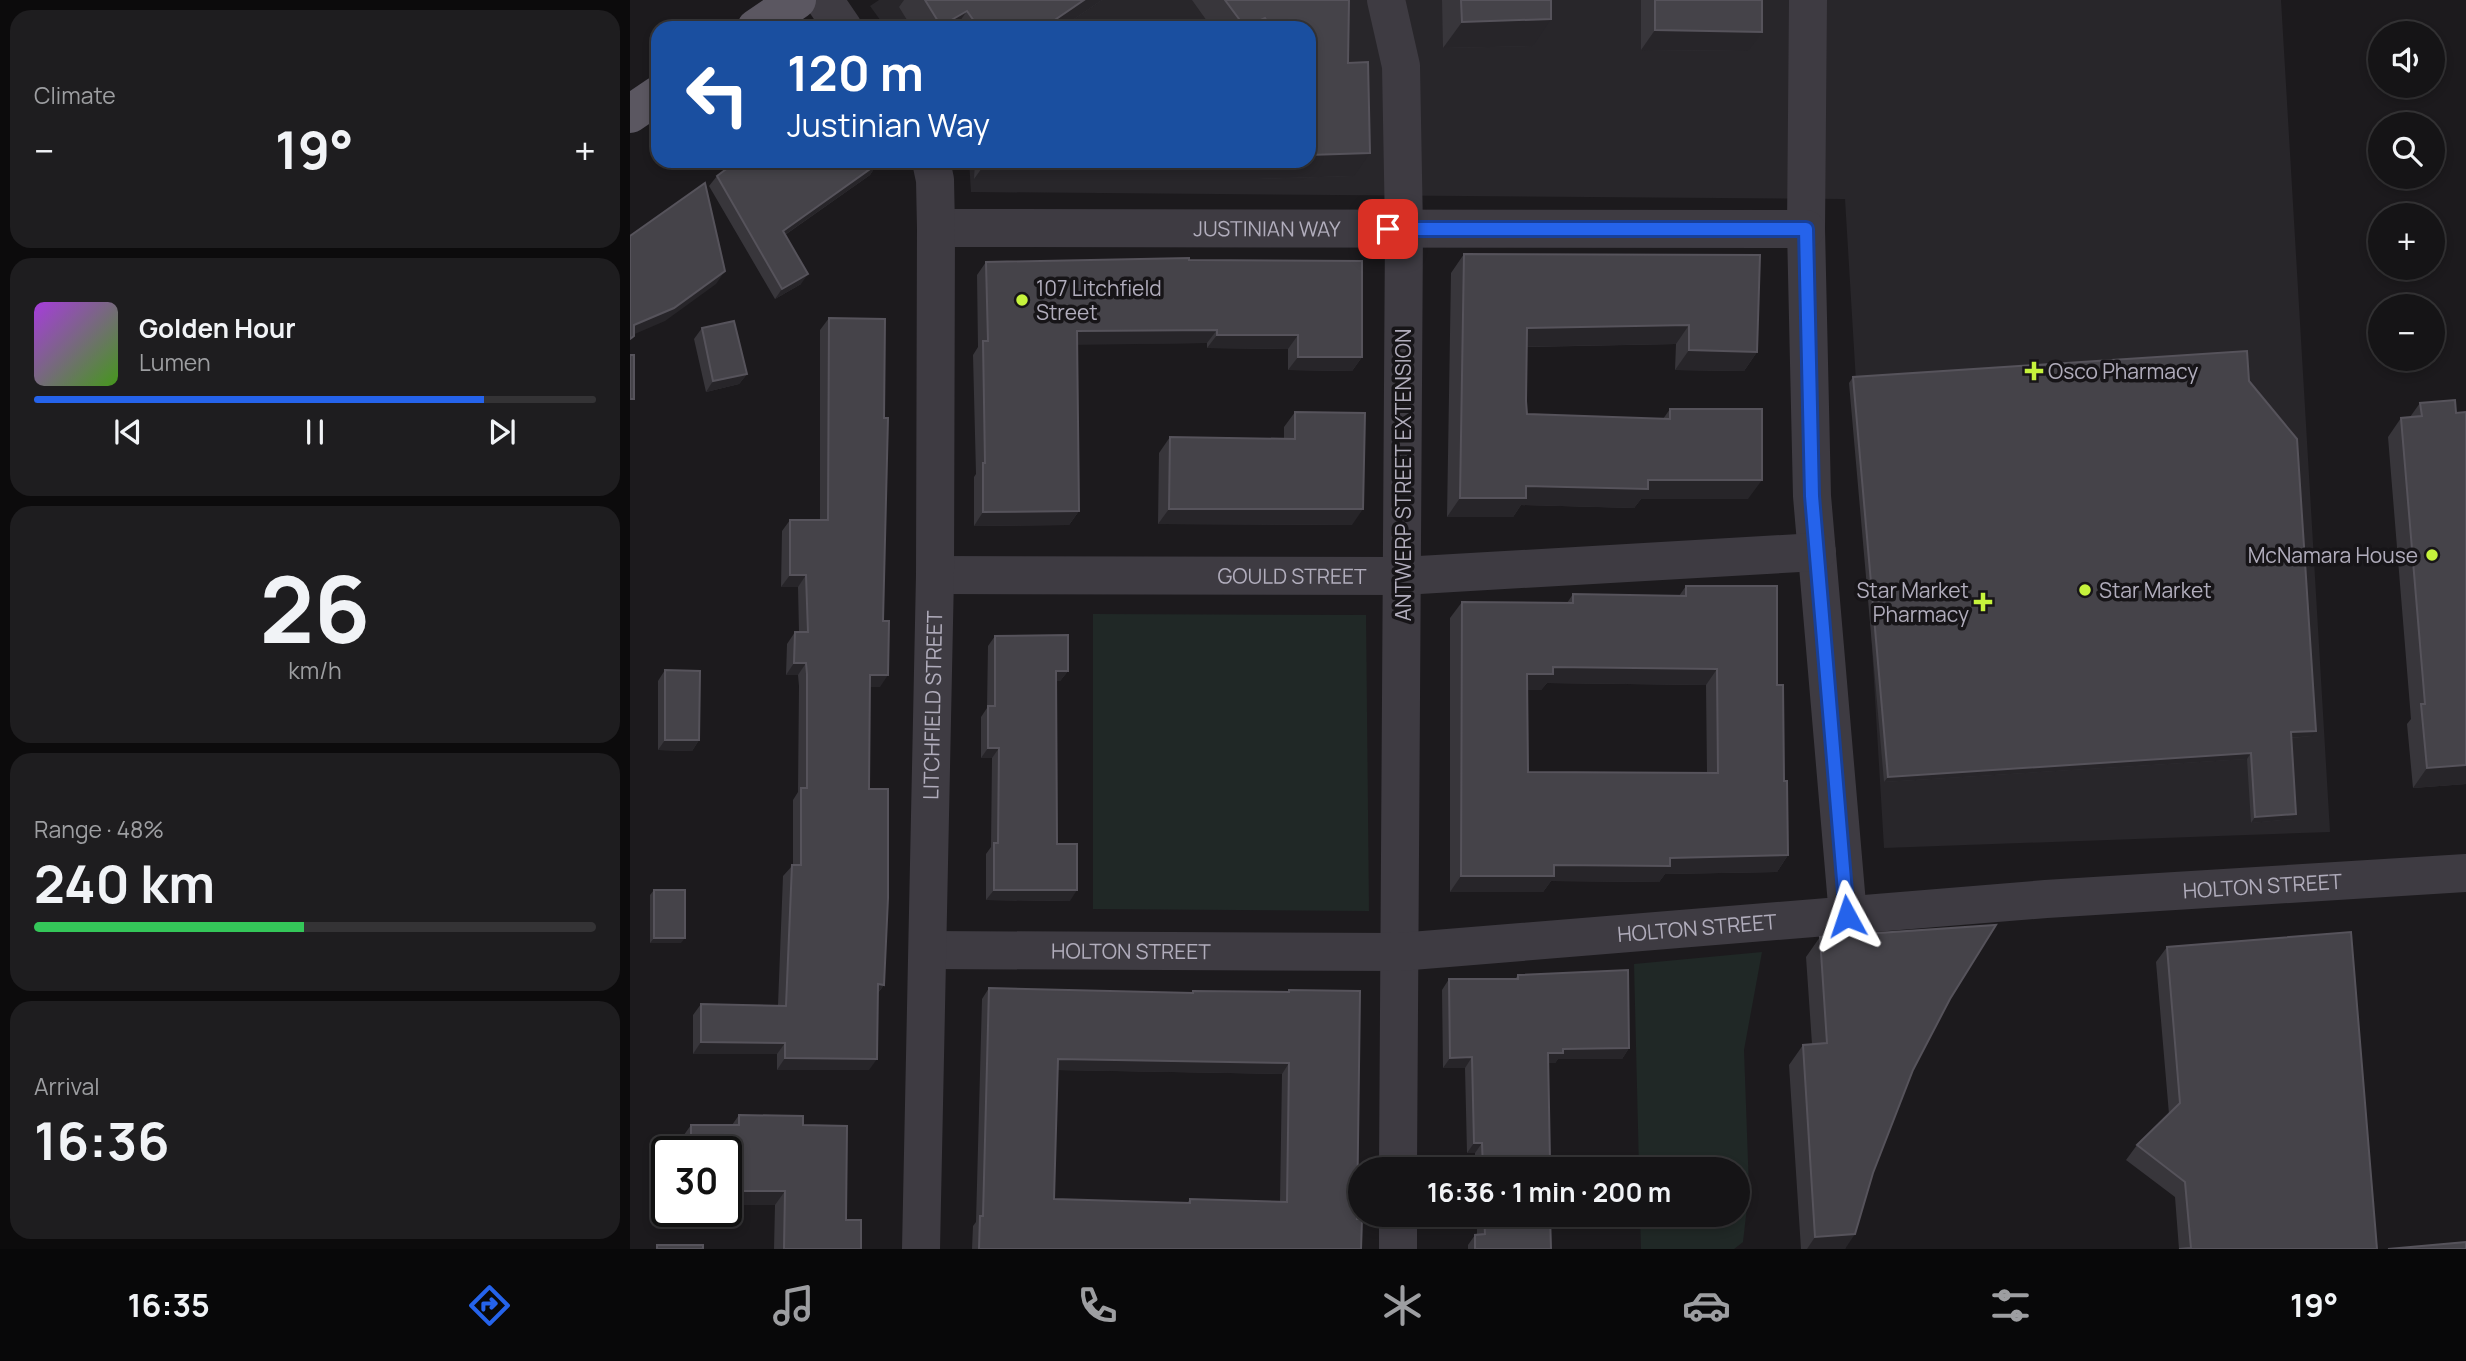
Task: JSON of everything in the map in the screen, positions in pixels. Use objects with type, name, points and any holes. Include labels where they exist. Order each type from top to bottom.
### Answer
[{"type":"main road","points":[[766,21],[797,0]]},
{"type":"main road","points":[[630,114],[651,100]]},
{"type":"street","points":[[824,0],[838,21]]},
{"type":"street","name":"ANTWERP STREET EXTENSION","points":[[1387,0],[1401,66],[1404,229],[1398,1157]]},
{"type":"street","points":[[1808,0],[1806,229],[1812,496],[1847,916]]},
{"type":"street","name":"LITCHFIELD STREET","points":[[921,1249],[936,575],[936,228],[932,168]]},
{"type":"street","name":"JUSTINIAN WAY","points":[[936,228],[1806,229]]},
{"type":"street","name":"GOULD STREET","points":[[936,575],[1402,576],[1817,552]]},
{"type":"street","name":"HOLTON STREET","points":[[928,950],[1399,952],[2046,899],[2466,873]]},
{"type":"street","points":[[1398,1227],[1398,1249]]},
{"type":"shaded area","points":[[879,0],[2281,0],[2330,832],[1884,848],[1845,199],[971,192],[969,168],[1316,168],[1316,21],[881,21],[870,6]]},
{"type":"shaded area","points":[[1093,614],[1366,615],[1369,911],[1093,909]]},
{"type":"shaded area","points":[[1762,952],[1744,1050],[1748,1157],[1639,1157],[1634,964]]},
{"type":"shaded area","points":[[1640,1227],[1745,1227],[1743,1242],[1734,1249],[1641,1249]]},
{"type":"building","points":[[925,0],[1084,0],[1053,21],[974,21],[967,11],[950,21],[938,21]]},
{"type":"building","points":[[1225,0],[1349,0],[1348,63],[1368,62],[1370,153],[1316,155],[1316,21],[1267,21],[1265,18],[1258,21],[1241,21]]},
{"type":"building","points":[[1461,0],[1551,0],[1551,19],[1462,22]]},
{"type":"building","points":[[1655,0],[1762,0],[1762,32],[1655,30]]},
{"type":"building","points":[[728,168],[871,168],[783,231],[808,274],[782,289],[717,176]]},
{"type":"building","points":[[705,183],[725,271],[674,308],[634,325],[634,336],[630,339],[630,236]]},
{"type":"building","points":[[1464,254],[1760,255],[1757,352],[1689,350],[1689,325],[1527,328],[1526,401],[1527,414],[1670,419],[1670,409],[1762,409],[1762,480],[1648,480],[1648,489],[1526,486],[1526,498],[1460,498]]},
{"type":"building","points":[[1189,258],[1362,261],[1362,357],[1298,357],[1298,335],[1217,335],[1217,330],[1077,331],[1079,511],[983,512],[983,341],[988,341],[986,262]]},
{"type":"building","points":[[829,318],[885,319],[884,418],[888,418],[883,621],[889,621],[888,675],[870,675],[869,789],[888,789],[888,898],[884,985],[878,984],[877,1059],[785,1058],[785,1043],[701,1042],[701,1004],[786,1006],[792,865],[801,865],[801,788],[807,788],[806,663],[794,663],[795,632],[808,632],[806,575],[790,575],[790,520],[828,520]]},
{"type":"building","points":[[734,321],[747,374],[713,381],[702,328]]},
{"type":"building","name":"Star Market","points":[[2247,351],[2249,381],[2297,439],[2316,731],[2291,732],[2296,814],[2255,817],[2251,753],[1888,777],[1853,377]]},
{"type":"building","points":[[630,355],[634,355],[634,399],[630,399]]},
{"type":"building","name":"McNamara House","points":[[2455,400],[2456,413],[2466,412],[2466,765],[2427,768],[2421,704],[2425,704],[2401,418],[2422,416],[2420,403]]},
{"type":"building","points":[[1295,412],[1365,413],[1363,509],[1169,509],[1170,437],[1295,439]]},
{"type":"building","points":[[1686,586],[1777,586],[1777,685],[1783,685],[1788,855],[1670,858],[1670,866],[1554,865],[1554,876],[1461,876],[1462,602],[1573,603],[1573,594],[1686,596]],"holes":[[[1553,667],[1717,669],[1718,773],[1528,772],[1527,674],[1553,674]]]},
{"type":"building","points":[[1068,635],[1068,671],[1056,671],[1057,844],[1077,844],[1077,890],[994,890],[994,843],[998,843],[999,748],[988,748],[988,706],[995,706],[995,636]]},
{"type":"building","points":[[665,670],[700,671],[699,740],[665,740]]},
{"type":"building","points":[[654,890],[685,890],[685,938],[654,938]]},
{"type":"building","points":[[1996,925],[1950,999],[1913,1070],[1873,1173],[1855,1234],[1815,1237],[1803,1045],[1827,1043],[1820,937]]},
{"type":"building","points":[[2351,932],[2377,1249],[2179,1249],[2191,1248],[2185,1182],[2137,1145],[2180,1103],[2167,947]]},
{"type":"building","points":[[1628,970],[1629,1048],[1563,1049],[1563,1053],[1548,1053],[1550,1157],[1483,1157],[1482,1143],[1474,1143],[1472,1057],[1450,1058],[1449,979],[1518,979],[1518,975]]},
{"type":"building","points":[[989,988],[1193,993],[1360,991],[1358,1157],[1348,1157],[1348,1227],[1362,1227],[1361,1249],[979,1249],[980,1216],[983,1216]],"holes":[[[1058,1059],[1289,1063],[1287,1202],[1190,1199],[1190,1203],[1054,1199]]]},
{"type":"building","points":[[739,1115],[803,1116],[803,1125],[847,1126],[846,1220],[861,1220],[861,1249],[784,1249],[785,1191],[742,1191],[742,1136],[691,1136],[691,1125],[739,1125]]},
{"type":"building","points":[[1485,1227],[1550,1227],[1551,1249],[1475,1249],[1475,1235],[1485,1234]]},
{"type":"building","points":[[2466,1242],[2466,1249],[2388,1249]]},
{"type":"building","points":[[657,1245],[703,1245],[703,1249],[657,1249]]},
{"type":"place","name":"107 Litchfield Street","points":[[1022,300]]},
{"type":"place","name":"Osco Pharmacy","points":[[2034,371]]},
{"type":"place","name":"McNamara House","points":[[2432,555]]},
{"type":"place","name":"Star Market","points":[[2085,590]]},
{"type":"place","name":"Star Market Pharmacy","points":[[1983,602]]},
{"type":"route","points":[[1388,229],[1806,229],[1812,496],[1847,916]]}]
